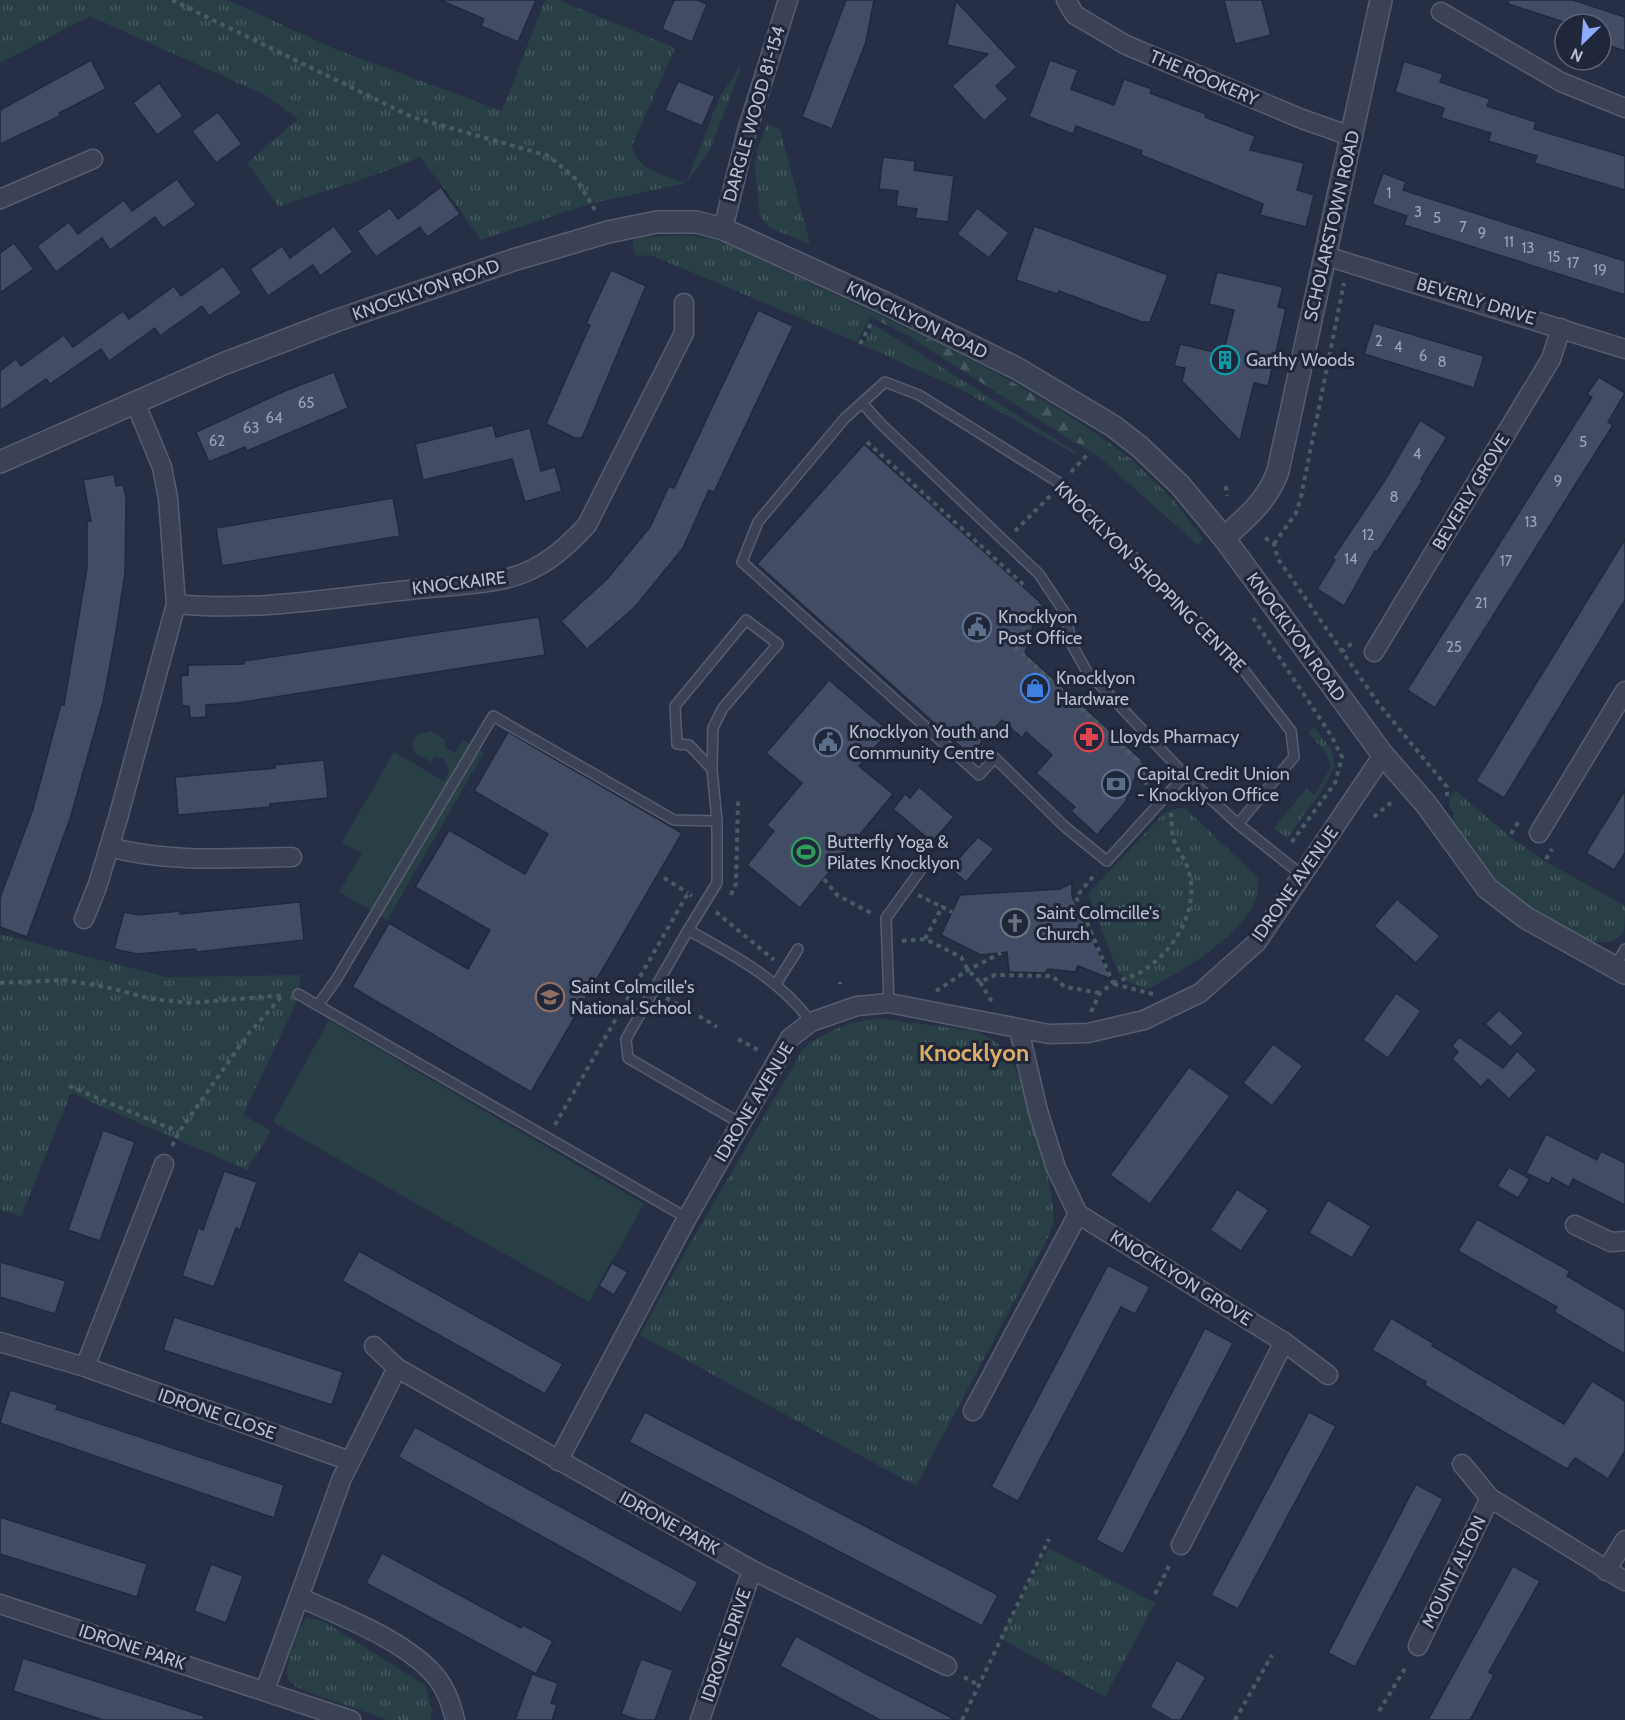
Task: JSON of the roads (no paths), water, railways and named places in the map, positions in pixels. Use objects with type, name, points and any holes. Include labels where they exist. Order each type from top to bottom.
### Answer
[{"type":"street","name":"DARGLE WOOD 81-154","points":[[723,229],[742,150],[788,0]]},
{"type":"street","name":"THE ROOKERY","points":[[1066,0],[1075,15],[1126,45],[1302,119],[1353,137]]},
{"type":"street","name":"SCHOLARSTOWN ROAD","points":[[1224,538],[1259,505],[1274,484],[1278,471],[1353,137],[1381,0]]},
{"type":"street","points":[[1442,12],[1561,82],[1625,108]]},
{"type":"street","points":[[0,199],[93,159]]},
{"type":"street","name":"KNOCKLYON ROAD","points":[[0,462],[223,364],[322,326],[524,257],[608,232],[657,222],[696,222],[723,229],[885,303],[1050,387],[1113,426],[1140,447],[1180,485],[1224,538],[1383,755],[1426,804],[1460,853],[1498,898],[1526,918],[1620,970]]},
{"type":"street","name":"BEVERLY DRIVE","points":[[1326,256],[1625,349]]},
{"type":"street","name":"KNOCKAIRE","points":[[176,604],[213,608],[304,603],[508,579],[546,563],[565,549],[587,525],[684,333],[684,303]]},
{"type":"street","name":"BEVERLY GROVE","points":[[1374,652],[1551,358],[1561,328]]},
{"type":"street","points":[[84,919],[109,847],[176,604],[168,498],[162,467],[135,402]]},
{"type":"street","points":[[1539,833],[1625,691]]},
{"type":"street","name":"IDRONE AVENUE","points":[[558,1461],[687,1218],[790,1038],[811,1022],[857,1006],[889,1003],[1019,1030],[1050,1034],[1088,1033],[1144,1020],[1200,993],[1257,942],[1383,755]]},
{"type":"street","points":[[109,847],[136,855],[211,858],[292,856]]},
{"type":"street","points":[[973,1411],[1078,1214],[1056,1168],[1038,1111],[1019,1030]]},
{"type":"street","points":[[85,1367],[168,1156]]},
{"type":"street","name":"KNOCKLYON GROVE","points":[[1078,1214],[1284,1342],[1328,1375]]},
{"type":"street","points":[[1575,1225],[1611,1242],[1625,1241]]},
{"type":"street","name":"IDRONE CLOSE","points":[[0,1342],[85,1367],[350,1461]]},
{"type":"street","points":[[1181,1545],[1284,1342]]},
{"type":"street","name":"IDRONE PARK","points":[[374,1346],[397,1368],[752,1570],[953,1670]]},
{"type":"street","points":[[265,1690],[350,1461],[397,1368]]},
{"type":"street","name":"MOUNT ALTON","points":[[1462,1464],[1490,1498],[1625,1581]]},
{"type":"street","name":"MOUNT ALTON","points":[[1418,1646],[1490,1498]]},
{"type":"street","points":[[1606,1571],[1625,1540]]},
{"type":"street","name":"IDRONE DRIVE","points":[[700,1720],[752,1570]]},
{"type":"street","points":[[299,1597],[397,1645],[432,1671],[450,1698],[455,1720]]},
{"type":"street","name":"IDRONE PARK","points":[[0,1604],[351,1720]]},
{"type":"lane","name":"KNOCKLYON SHOPPING CENTRE","points":[[862,403],[885,381],[919,395],[1061,484],[1236,660],[1291,730],[1294,757],[1238,824]]},
{"type":"lane","points":[[1185,775],[1107,861],[1064,826],[995,758],[979,775],[742,562],[758,522],[845,418],[862,403],[1039,574],[1065,613],[1072,645],[1086,670],[1185,775],[1238,824],[1303,876]]},
{"type":"lane","points":[[712,768],[689,746],[677,744],[675,706],[746,620],[778,644],[723,708],[713,728],[712,768],[717,820],[717,883],[626,1039],[628,1058],[740,1123]]},
{"type":"lane","points":[[318,1005],[336,980],[494,716],[674,820],[717,820]]},
{"type":"lane","points":[[889,1003],[885,918],[920,871]]},
{"type":"lane","points":[[688,930],[776,984],[798,1003],[811,1022]]},
{"type":"lane","points":[[776,984],[798,949]]},
{"type":"lane","points":[[1620,970],[1625,949]]},
{"type":"lane","points":[[298,994],[687,1218]]},
{"type":"place","name":"Garthy Woods","points":[[1225,360]]},
{"type":"place","name":"Knocklyon Post Office","points":[[977,627]]},
{"type":"place","name":"Knocklyon Hardware","points":[[1035,688]]},
{"type":"place","name":"Lloyds Pharmacy","points":[[1089,737]]},
{"type":"place","name":"Knocklyon Youth and Community Centre","points":[[828,742]]},
{"type":"place","name":"Capital Credit Union - Knocklyon Office","points":[[1116,784]]},
{"type":"place","name":"Butterfly Yoga & Pilates Knocklyon","points":[[806,852]]},
{"type":"place","name":"Saint Colmcille's Church","points":[[1015,923]]},
{"type":"place","name":"Saint Colmcille's National School","points":[[550,997]]},
{"type":"district","name":"Knocklyon","points":[[974,1052]]}]
